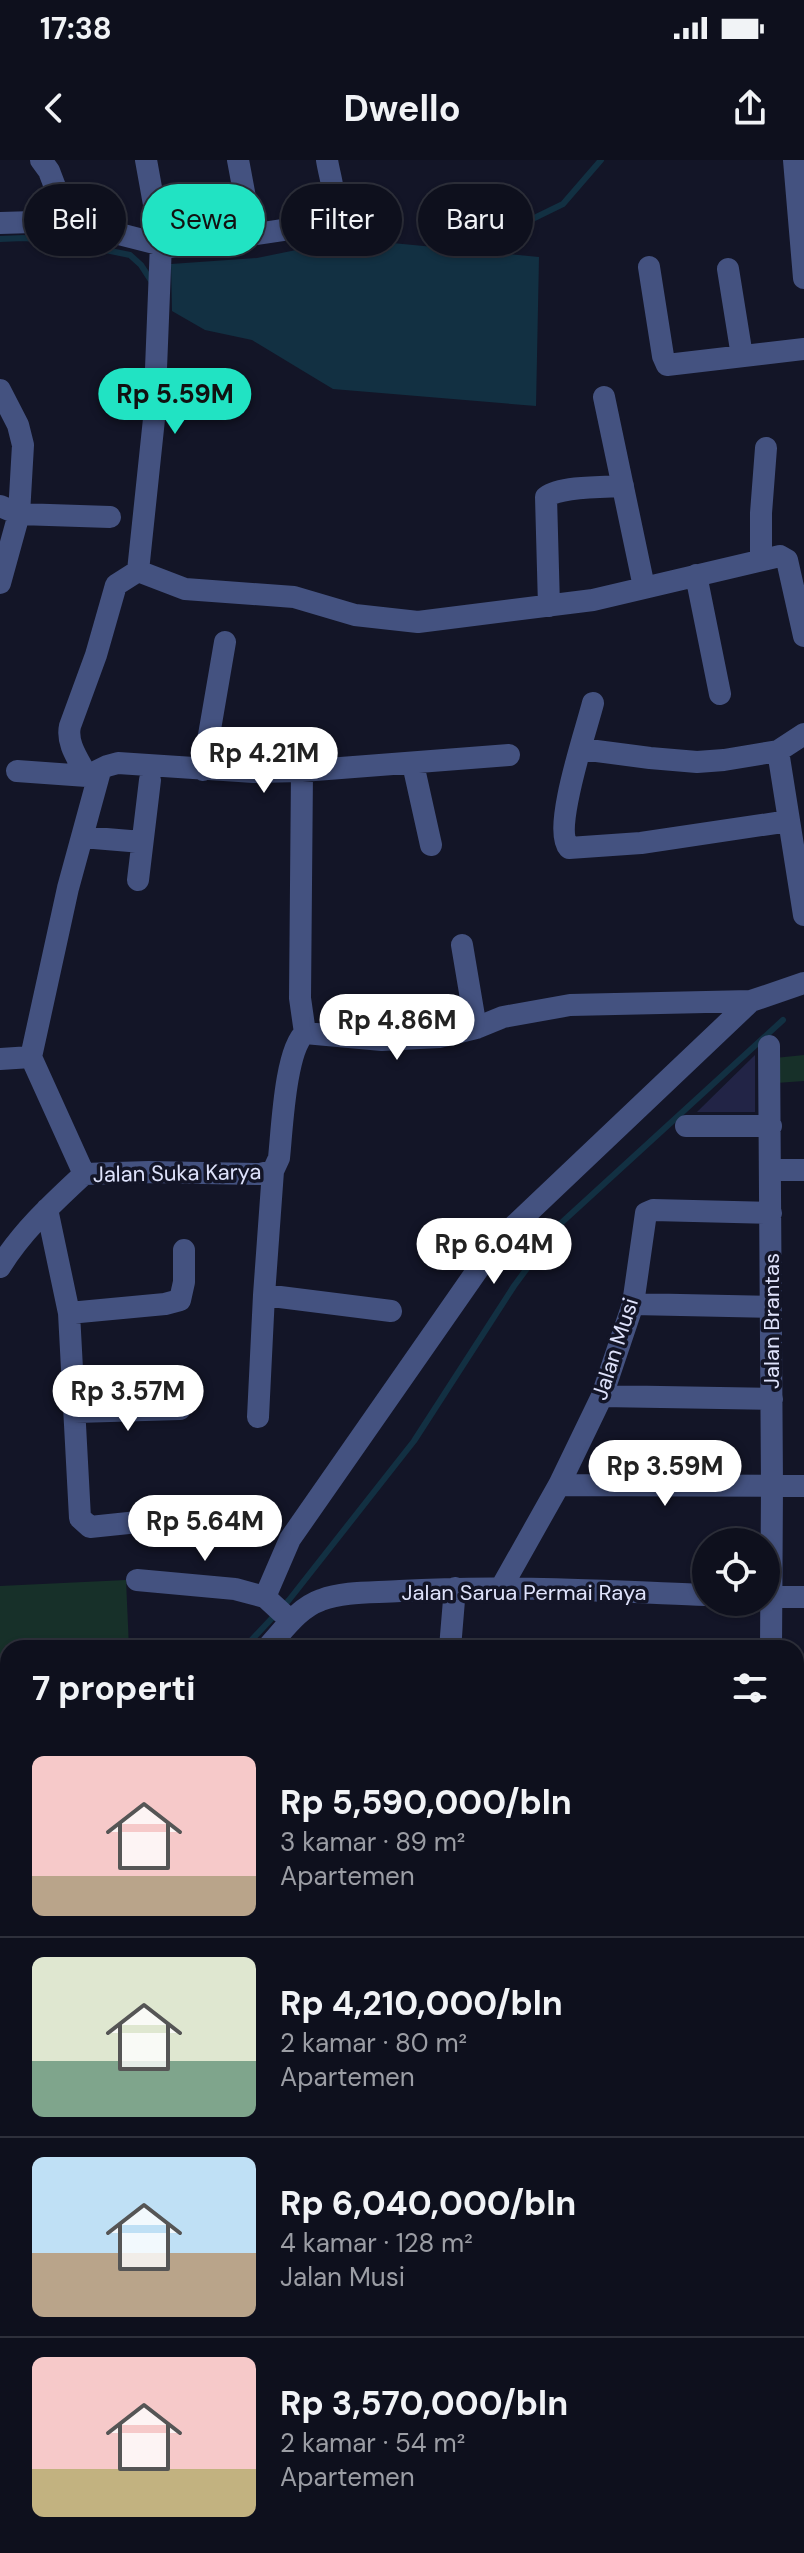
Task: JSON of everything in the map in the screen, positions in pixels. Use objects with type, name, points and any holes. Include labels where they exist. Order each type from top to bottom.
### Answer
[{"type":"street","points":[[146,160],[150,184]]},
{"type":"street","points":[[238,160],[242,184]]},
{"type":"street","points":[[265,233],[316,225],[327,218],[334,201],[327,160]]},
{"type":"street","points":[[794,160],[804,278]]},
{"type":"street","points":[[46,164],[54,184]]},
{"type":"street","points":[[0,223],[24,222]]},
{"type":"street","points":[[138,571],[154,419],[161,256]]},
{"type":"street","points":[[649,267],[666,364],[671,366],[804,349]]},
{"type":"street","points":[[728,269],[742,356]]},
{"type":"street","points":[[0,390],[18,425],[23,445],[0,583]]},
{"type":"street","points":[[604,397],[644,587]]},
{"type":"street","points":[[761,559],[766,448]]},
{"type":"street","points":[[549,606],[546,497],[563,491],[623,486]]},
{"type":"street","points":[[10,510],[110,517]]},
{"type":"street","points":[[138,571],[185,589],[294,597],[355,615],[418,622],[593,600],[780,556],[786,558],[800,595],[804,636]]},
{"type":"street","points":[[84,1174],[31,1057],[94,773],[72,746],[70,726],[96,655],[116,585],[138,571]]},
{"type":"street","points":[[696,575],[720,694]]},
{"type":"street","points":[[203,770],[225,642]]},
{"type":"street","points":[[593,703],[564,811],[563,841],[569,848],[641,843],[789,821]]},
{"type":"street","points":[[581,749],[697,762],[778,751],[804,734]]},
{"type":"street","points":[[778,751],[804,915]]},
{"type":"street","points":[[17,771],[94,773],[118,763],[203,770],[302,771],[509,755]]},
{"type":"street","points":[[413,764],[431,845]]},
{"type":"street","points":[[302,771],[300,998],[305,1033],[382,1040],[439,1037],[476,1028],[503,1017],[570,1005],[751,1001],[804,983]]},
{"type":"street","points":[[138,880],[150,780]]},
{"type":"street","points":[[82,837],[142,842]]},
{"type":"street","points":[[462,945],[476,1028]]},
{"type":"street","points":[[137,1580],[235,1589],[279,1610],[290,1539],[497,1242],[751,1001]]},
{"type":"street","name":"Jalan Suka Karya","points":[[0,1267],[12,1247],[84,1174],[260,1174],[273,1171],[279,1158],[291,1062],[299,1039],[305,1033]]},
{"type":"street","name":"Jalan Brantas","points":[[769,1046],[770,1528]]},
{"type":"street","points":[[0,1059],[31,1057]]},
{"type":"street","points":[[686,1126],[771,1126]]},
{"type":"street","points":[[771,1170],[804,1170]]},
{"type":"street","points":[[258,1417],[273,1171]]},
{"type":"street","points":[[47,1209],[69,1313],[80,1518],[90,1527],[186,1517]]},
{"type":"street","name":"Jalan Musi","points":[[501,1588],[559,1485],[602,1396],[633,1304],[646,1213],[653,1210],[771,1213]]},
{"type":"street","points":[[69,1313],[180,1300],[184,1282],[184,1250]]},
{"type":"street","points":[[264,1295],[391,1311]]},
{"type":"street","points":[[633,1304],[771,1307]]},
{"type":"street","points":[[602,1396],[772,1399]]},
{"type":"street","points":[[75,1412],[180,1409]]},
{"type":"street","points":[[559,1485],[804,1486]]},
{"type":"street","points":[[451,1640],[455,1588]]},
{"type":"street","name":"Jalan Sarua Permai Raya","points":[[270,1640],[279,1610],[305,1607],[344,1595],[455,1588],[692,1595]]},
{"type":"street","points":[[780,1597],[804,1597]]},
{"type":"street","name":"Jalan Brantas","points":[[769,1616],[771,1640]]},
{"type":"green space","points":[[804,1055],[804,1081],[776,1083],[775,1058]]},
{"type":"green space","points":[[126,1580],[129,1640],[0,1640],[0,1586]]},
{"type":"water","points":[[402,244],[418,245],[418,256],[539,257],[536,406],[333,389],[252,340],[205,330],[172,311],[171,264],[257,258],[281,253],[281,256],[402,256]]},
{"type":"building","points":[[755,1055],[755,1112],[697,1112]]},
{"type":"waterway","points":[[533,219],[563,204],[601,160]]},
{"type":"waterway","points":[[0,239],[66,242],[130,255],[152,282]]},
{"type":"waterway","points":[[252,1640],[289,1600],[414,1441],[514,1286],[559,1225],[783,1020]]}]
